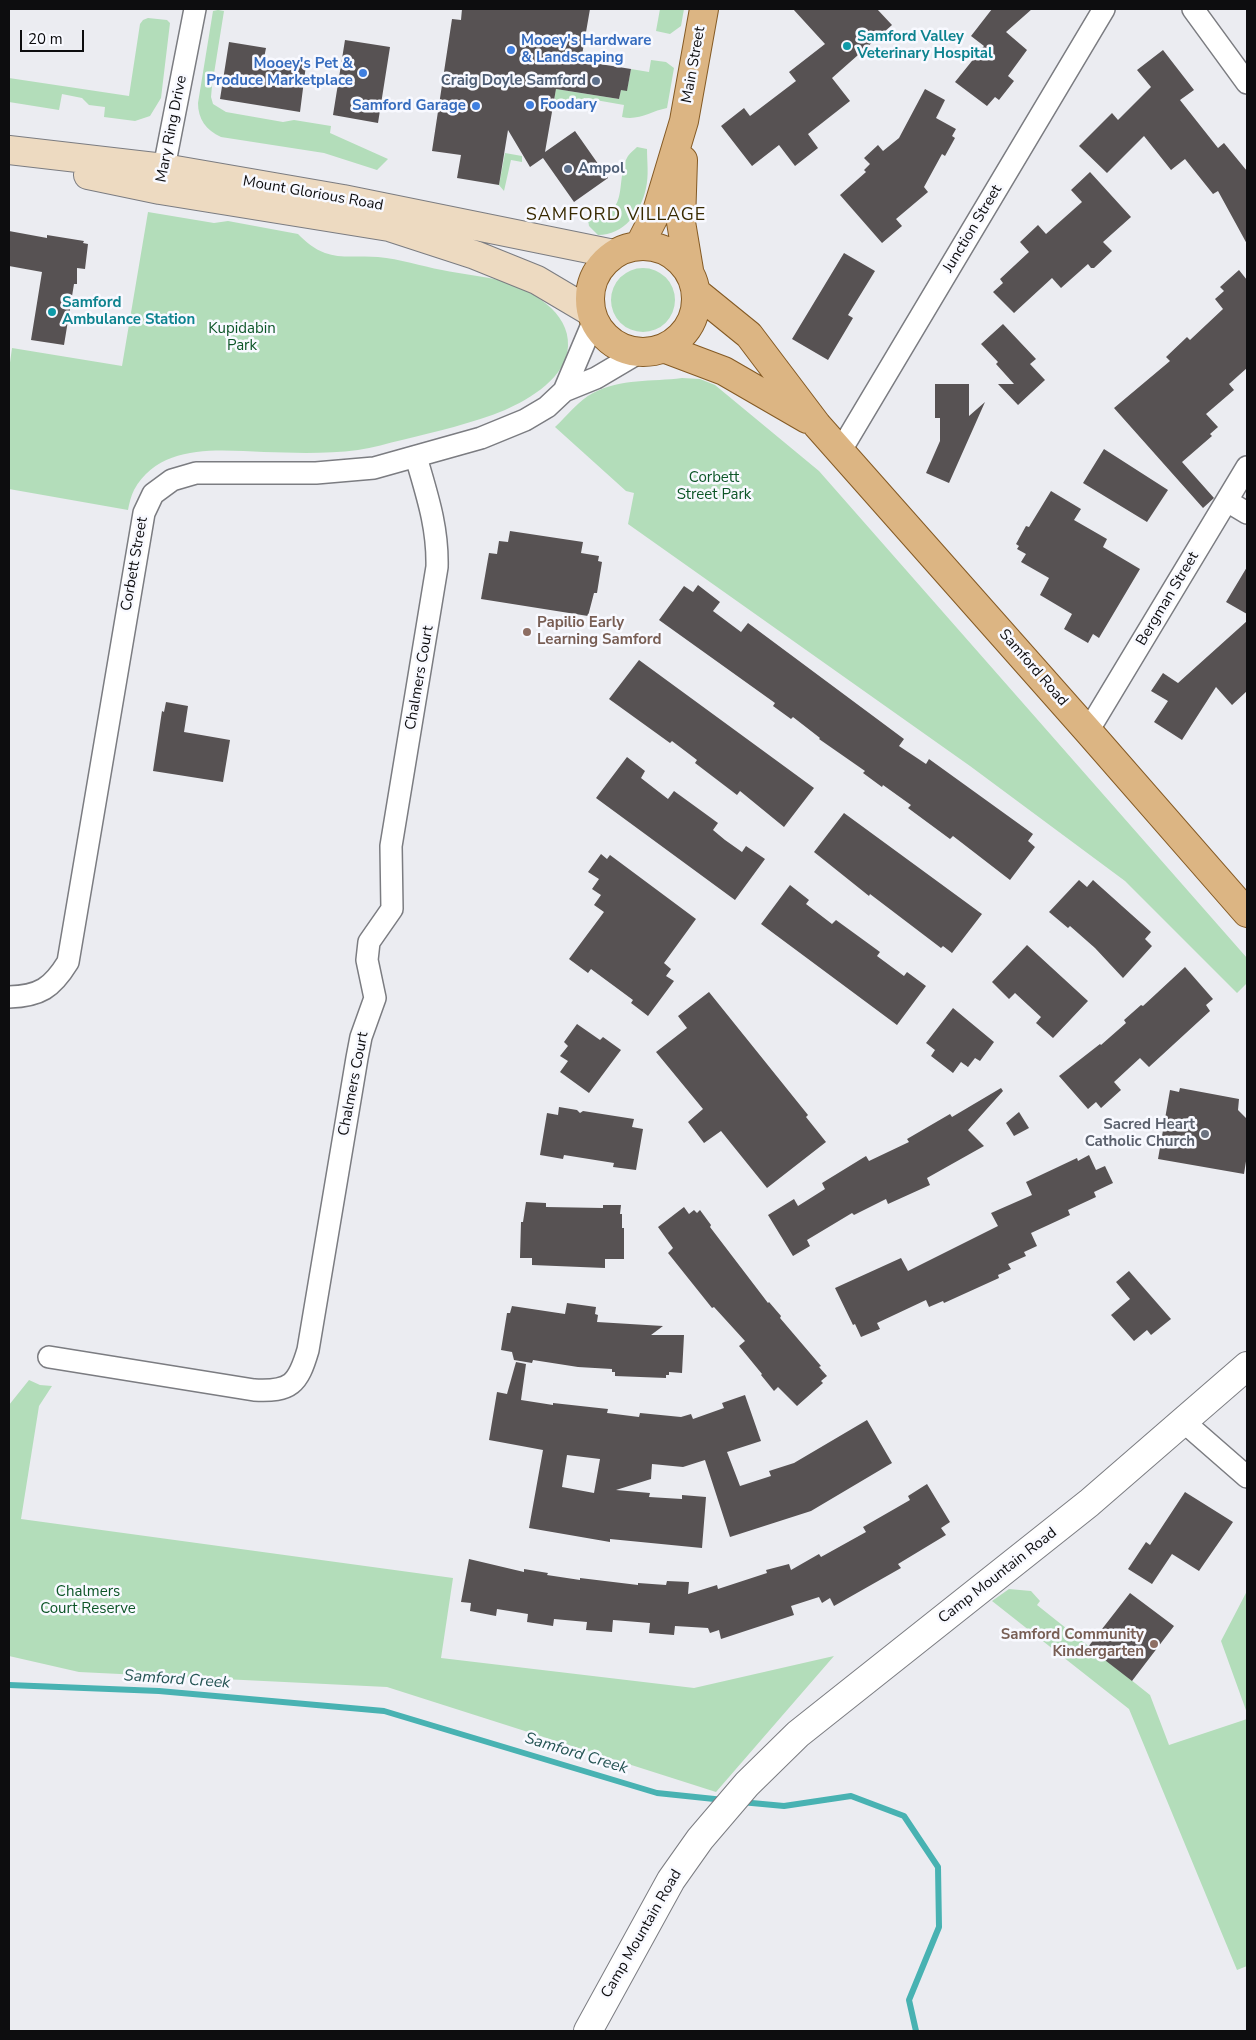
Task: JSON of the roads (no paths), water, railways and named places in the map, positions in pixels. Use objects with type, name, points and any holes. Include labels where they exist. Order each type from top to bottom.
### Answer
[{"type":"main road","name":"Main Street","points":[[639,246],[657,211],[684,121],[704,9]]},
{"type":"main road","name":"Main Street","points":[[684,121],[681,222],[692,281]]},
{"type":"main road","name":"Mount Glorious Road","points":[[9,150],[162,179],[389,227],[475,255],[537,280],[593,316]]},
{"type":"main road","name":"Mount Glorious Road","points":[[9,160],[343,199],[614,254]]},
{"type":"main road","points":[[514,234],[527,276]]},
{"type":"main road","points":[[639,246],[654,247],[668,251],[679,259],[692,281],[696,309],[690,326],[678,339],[652,350],[626,349],[602,333],[593,316],[590,296],[594,280],[602,265],[614,254],[626,248],[639,246]]},
{"type":"main road","name":"Samford Road","points":[[692,281],[749,335],[817,425],[1247,913]]},
{"type":"main road","name":"Samford Road","points":[[652,350],[724,371],[817,425]]},
{"type":"street","name":"Mary Ring Drive","points":[[162,179],[195,9]]},
{"type":"street","name":"Junction Street","points":[[841,450],[1104,9]]},
{"type":"street","points":[[1193,9],[1247,83]]},
{"type":"street","name":"Corbett Street","points":[[564,391],[593,316]]},
{"type":"street","name":"Corbett Street","points":[[9,997],[42,992],[58,978],[68,962],[144,513],[153,494],[172,480],[196,473],[316,473],[374,468],[416,457],[481,438],[525,420],[547,407],[564,391],[596,378],[652,350]]},
{"type":"street","name":"Chalmers Court","points":[[49,1357],[254,1390],[280,1389],[293,1383],[301,1372],[308,1350],[356,1058],[361,1037],[375,998],[367,960],[369,942],[392,909],[391,846],[437,567],[438,544],[432,510],[416,457]]},
{"type":"street","name":"Bergman Street","points":[[1088,731],[1247,467]]},
{"type":"street","points":[[1227,501],[1247,513]]},
{"type":"street","name":"Camp Mountain Road","points":[[588,2031],[671,1880],[700,1839],[747,1784],[798,1734],[1089,1503],[1247,1366]]},
{"type":"street","points":[[1184,1422],[1247,1477]]},
{"type":"waterway","name":"Samford Creek","points":[[9,1685],[159,1691],[384,1711],[657,1793],[724,1800]]},
{"type":"waterway","name":"Samford Creek","points":[[741,1802],[784,1806],[851,1796],[904,1816],[938,1867],[939,1927],[909,2000],[916,2031]]},
{"type":"place","name":"Samford Valley Veterinary Hospital","points":[[847,46]]},
{"type":"place","name":"Mooey's Hardware & Landscaping","points":[[511,50]]},
{"type":"place","name":"Mooey's Pet & Produce Marketplace","points":[[363,73]]},
{"type":"place","name":"Craig Doyle Samford","points":[[596,81]]},
{"type":"place","name":"Foodary","points":[[530,105]]},
{"type":"place","name":"Samford Garage","points":[[476,106]]},
{"type":"place","name":"Ampol","points":[[568,169]]},
{"type":"place","name":"Samford Ambulance Station","points":[[52,312]]},
{"type":"place","name":"Papilio Early Learning Samford","points":[[527,632]]},
{"type":"place","name":"Sacred Heart Catholic Church","points":[[1205,1134]]},
{"type":"place","name":"Samford Community Kindergarten","points":[[1154,1644]]},
{"type":"district","name":"SAMFORD VILLAGE","points":[[616,216]]},
{"type":"park label","name":"Kupidabin Park","points":[[242,338]]},
{"type":"park label","name":"Corbett Street Park","points":[[714,486]]},
{"type":"park label","name":"Chalmers Court Reserve","points":[[88,1600]]}]
